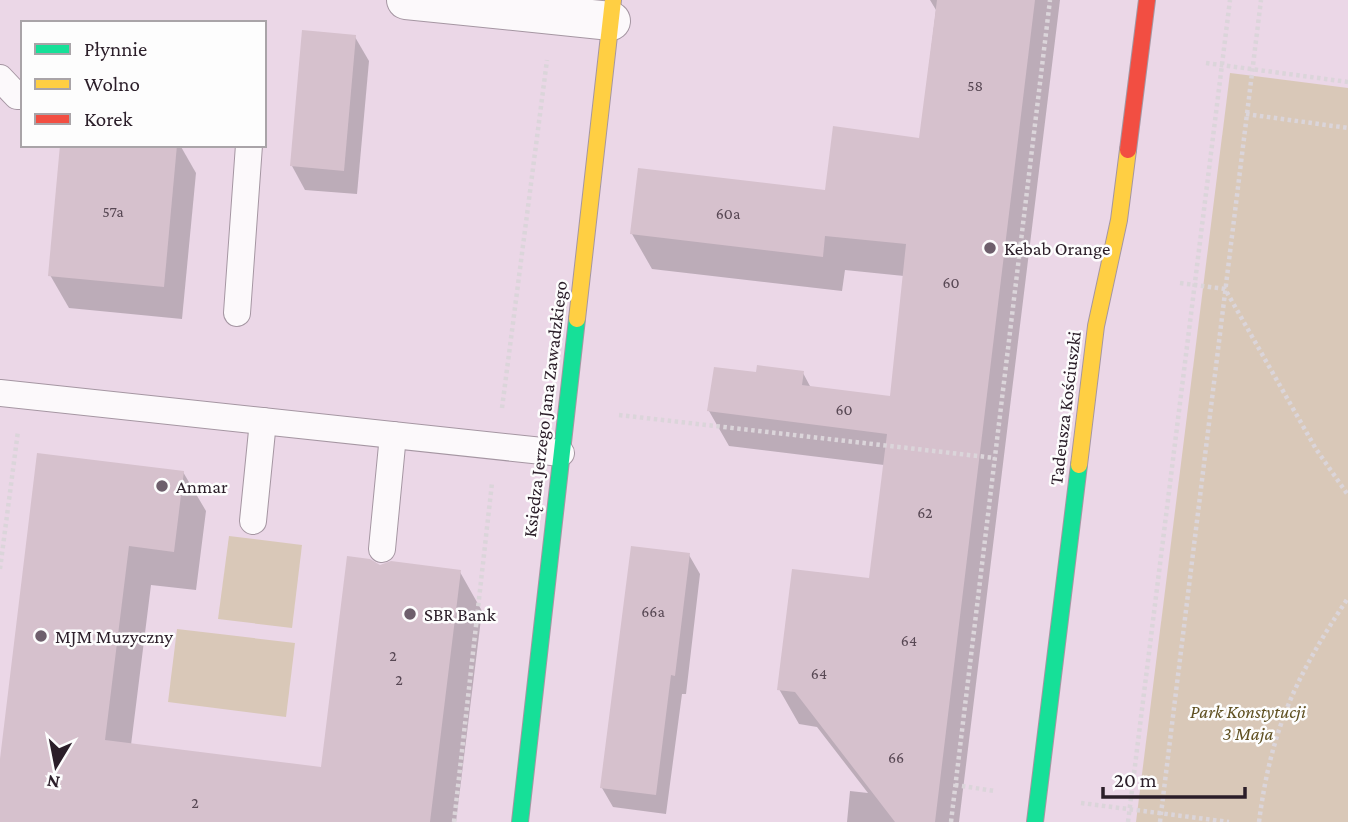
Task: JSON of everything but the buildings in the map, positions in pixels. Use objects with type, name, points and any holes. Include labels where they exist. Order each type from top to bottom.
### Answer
[{"type":"street","points":[[406,0],[553,17],[612,11]]},
{"type":"street","name":"Tadeusza Kościuszki","points":[[1035,822],[1096,326],[1119,220],[1147,0]]},
{"type":"street","name":"Księdza Jerzego Jana Zawadzkiego","points":[[520,822],[612,11]]},
{"type":"lane","points":[[0,78],[17,96],[21,96]]},
{"type":"lane","points":[[237,313],[249,147]]},
{"type":"lane","points":[[11,394],[561,453]]},
{"type":"lane","points":[[253,521],[263,421]]},
{"type":"lane","points":[[382,549],[393,435]]},
{"type":"path","points":[[951,822],[1050,0]]},
{"type":"path","points":[[1128,822],[1230,0]]},
{"type":"path","points":[[1160,822],[1261,0]]},
{"type":"path","points":[[454,822],[496,447],[553,17]]},
{"type":"path","points":[[1206,63],[1348,82]]},
{"type":"path","points":[[1246,114],[1348,128]]},
{"type":"path","points":[[1180,283],[1225,289]]},
{"type":"path","points":[[1225,289],[1316,449],[1348,495]]},
{"type":"path","points":[[0,569],[11,394]]},
{"type":"path","points":[[619,415],[995,458]]},
{"type":"path","points":[[1259,822],[1264,782],[1284,712],[1318,643],[1348,598]]},
{"type":"path","points":[[955,785],[996,792]]},
{"type":"path","points":[[1077,802],[1229,822]]},
{"type":"green space","name":"Park Konstytucji 3 Maja","points":[[1230,73],[1348,88],[1348,822],[1136,822]]},
{"type":"green space","points":[[229,536],[302,545],[292,628],[218,619]]},
{"type":"green space","points":[[177,629],[295,643],[286,717],[168,702]]},
{"type":"traffic: fast","points":[[520,822],[577,319]]},
{"type":"traffic: fast","points":[[1035,822],[1079,465]]},
{"type":"traffic: slow","points":[[577,319],[613,0]]},
{"type":"traffic: slow","points":[[1079,465],[1096,326],[1119,220],[1128,150]]},
{"type":"traffic: jam","points":[[1128,150],[1147,0]]},
{"type":"place","name":"Kebab Orange","points":[[990,248]]},
{"type":"place","name":"Anmar","points":[[162,486]]},
{"type":"place","name":"SBR Bank","points":[[410,614]]},
{"type":"place","name":"MJM Muzyczny","points":[[41,636]]}]
